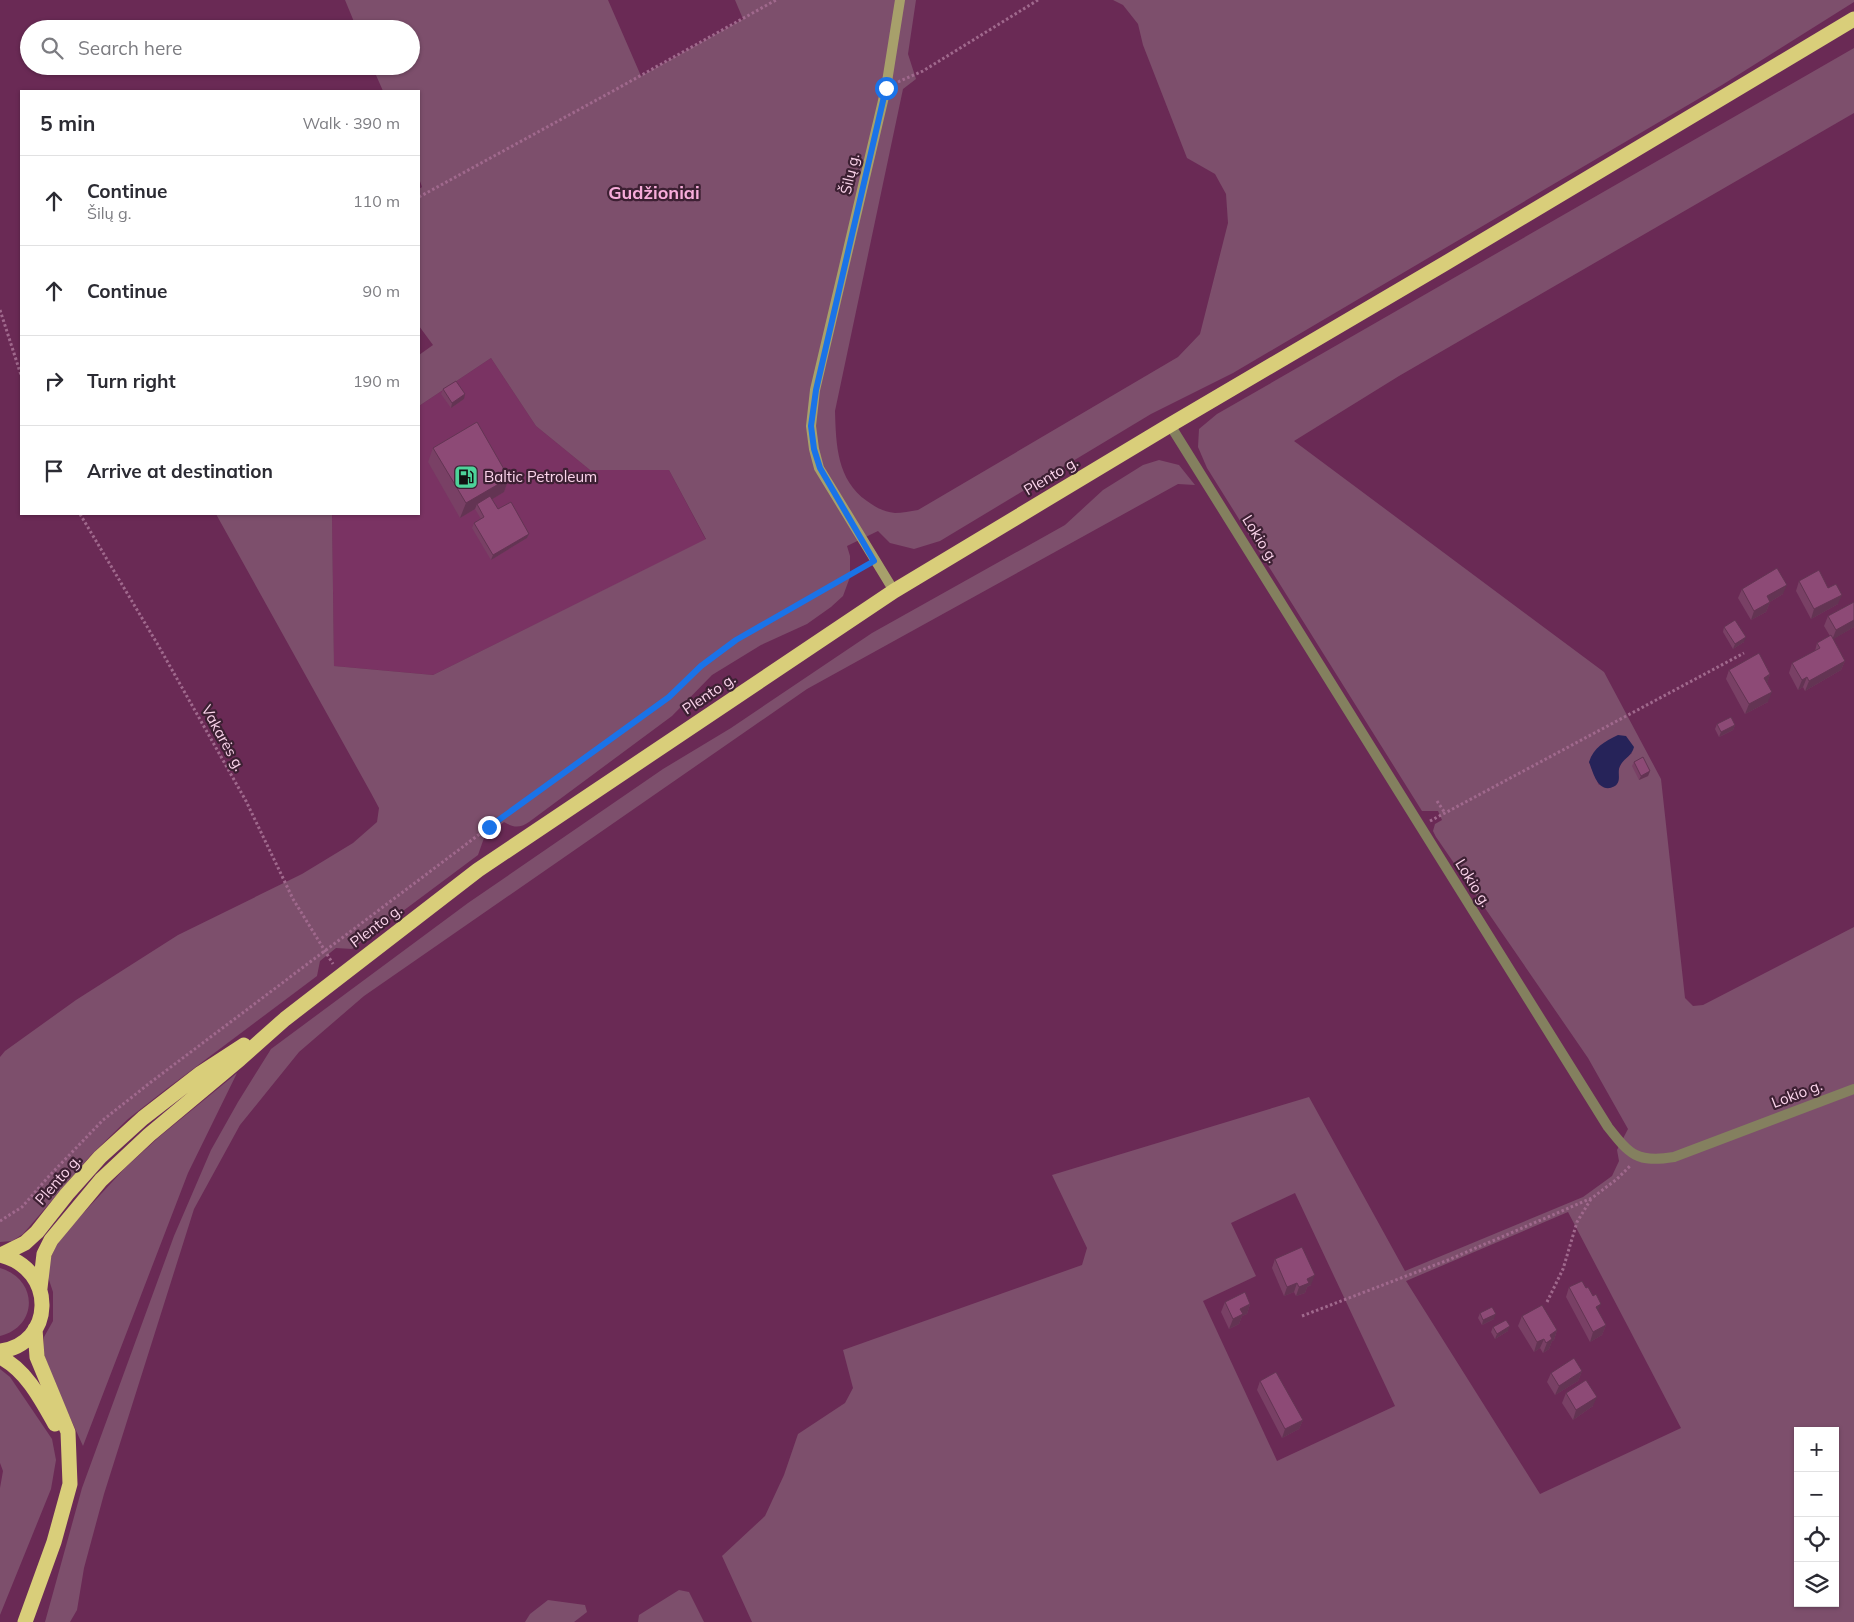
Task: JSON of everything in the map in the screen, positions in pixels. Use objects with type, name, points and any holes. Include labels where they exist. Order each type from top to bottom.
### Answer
[{"type":"highway","name":"Plento g.","points":[[24,1622],[63,1512],[70,1484],[68,1432],[36,1358],[35,1329],[40,1316],[42,1302],[40,1288],[44,1254],[51,1240],[101,1180],[149,1135],[285,1019],[478,870],[894,591],[1170,424],[1453,259],[1854,19]]},
{"type":"highway","name":"Plento g.","points":[[0,1255],[24,1243],[37,1232],[66,1194],[100,1157],[143,1118],[201,1073],[285,1019]]},
{"type":"highway","points":[[0,1255],[13,1259],[25,1266],[34,1276],[40,1288]]},
{"type":"highway","points":[[0,1351],[8,1350],[23,1342],[35,1329]]},
{"type":"highway","points":[[0,1356],[23,1374],[46,1407],[61,1435],[70,1458]]},
{"type":"main road","name":"Šilų g.","points":[[894,591],[874,561],[820,468],[814,449],[811,426],[816,390],[886,88],[900,0]]},
{"type":"street","name":"Lokio g.","points":[[1170,424],[1608,1127],[1624,1147],[1638,1157],[1658,1160],[1674,1157],[1854,1089]]},
{"type":"path","points":[[420,196],[776,0]]},
{"type":"path","points":[[886,88],[923,71],[1038,0]]},
{"type":"path","points":[[0,310],[20,372]]},
{"type":"path","name":"Vakarės g.","points":[[81,515],[158,645],[241,793],[293,899],[341,975]]},
{"type":"path","points":[[0,1221],[22,1207],[50,1175],[104,1120],[151,1082],[489,827],[669,697],[701,666],[736,640],[874,561]]},
{"type":"path","points":[[1420,827],[1744,653]]},
{"type":"path","points":[[1437,801],[1445,814]]},
{"type":"path","points":[[1302,1316],[1448,1260],[1592,1198],[1617,1179],[1638,1157]]},
{"type":"path","points":[[1547,1302],[1563,1269],[1576,1222],[1592,1198]]},
{"type":"shaded area","points":[[345,0],[608,0],[641,76],[743,19],[735,0],[916,0],[908,54],[916,79],[903,89],[835,411],[840,461],[849,483],[876,507],[895,513],[918,510],[1178,357],[1200,334],[1228,223],[1226,194],[1215,174],[1187,158],[1143,45],[1138,24],[1123,5],[1113,0],[1854,0],[1854,2],[1722,85],[1233,373],[1151,414],[940,541],[914,549],[890,543],[878,531],[847,546],[850,556],[850,577],[843,596],[831,607],[807,624],[761,645],[712,675],[672,716],[529,822],[517,826],[504,822],[484,838],[478,855],[352,949],[336,948],[320,961],[317,976],[128,1119],[91,1155],[23,1234],[12,1241],[0,1242],[0,1057],[5,1051],[76,1000],[178,935],[302,874],[353,843],[377,822],[379,808],[217,515],[332,515],[334,666],[433,675],[706,539],[669,470],[590,470],[536,426],[491,358],[420,405],[420,354],[433,345],[420,327],[420,188],[422,187],[420,181],[420,90],[383,90],[376,75],[420,75],[420,20],[353,20]]},
{"type":"shaded area","points":[[1854,48],[1854,113],[1399,376],[1294,441],[1604,672],[1661,779],[1685,998],[1693,1006],[1703,1005],[1854,927],[1854,1622],[752,1622],[722,1556],[765,1516],[784,1475],[798,1434],[845,1403],[853,1388],[843,1350],[1082,1265],[1087,1248],[1052,1175],[1309,1097],[1405,1271],[1583,1197],[1612,1176],[1619,1161],[1617,1150],[1628,1129],[1588,1058],[1436,837],[1433,831],[1435,824],[1442,820],[1438,811],[1422,811],[1207,468],[1198,447],[1199,429],[1217,414]],"holes":[[[1632,753],[1623,760],[1618,770],[1599,785],[1589,762]],[[1295,1193],[1395,1406],[1277,1461],[1203,1301],[1256,1276],[1231,1223]],[[1568,1212],[1681,1428],[1540,1494],[1406,1281]]]},
{"type":"shaded area","points":[[491,358],[536,426],[590,470],[669,470],[706,540],[433,675],[334,666],[332,515],[420,515],[420,405]]},
{"type":"shaded area","points":[[1159,460],[1179,465],[1195,485],[1178,484],[807,689],[364,996],[299,1052],[240,1125],[194,1209],[104,1494],[84,1568],[77,1610],[70,1622],[45,1622],[82,1488],[174,1236],[211,1150],[271,1049],[468,903],[663,769],[731,728],[872,633],[1065,525],[1103,490],[1143,465]]},
{"type":"shaded area","points":[[1618,735],[1626,736],[1634,747],[1632,753],[1620,766],[1617,784],[1606,788],[1596,780],[1589,762],[1594,752],[1600,746]]},
{"type":"shaded area","points":[[237,1073],[188,1173],[83,1446],[57,1389],[43,1352],[44,1337],[53,1321],[53,1292],[48,1277],[49,1262],[55,1247],[64,1234],[125,1168],[159,1137]]},
{"type":"shaded area","points":[[0,1268],[13,1274],[22,1282],[29,1302],[27,1313],[22,1323],[13,1331],[0,1336]]},
{"type":"shaded area","points":[[0,1369],[10,1377],[52,1439],[56,1460],[51,1489],[0,1615],[0,1488],[3,1471],[0,1463]]},
{"type":"shaded area","points":[[679,1590],[689,1592],[704,1622],[638,1622],[639,1615]]},
{"type":"shaded area","points":[[548,1600],[585,1605],[587,1612],[574,1622],[525,1622],[530,1614]]},
{"type":"building","points":[[456,381],[465,394],[452,403],[443,389]]},
{"type":"building","name":"Baltic Petroleum","points":[[477,422],[509,478],[466,503],[433,448]]},
{"type":"building","points":[[490,496],[498,509],[511,502],[529,534],[493,555],[474,523],[484,517],[477,504]]},
{"type":"building","points":[[1777,568],[1787,585],[1767,596],[1770,602],[1754,611],[1742,589]]},
{"type":"building","points":[[1819,570],[1828,588],[1836,584],[1842,595],[1814,609],[1799,581]]},
{"type":"building","points":[[1854,602],[1854,620],[1836,630],[1828,616]]},
{"type":"building","points":[[1735,620],[1746,637],[1735,644],[1724,627]]},
{"type":"building","points":[[1831,635],[1845,661],[1809,681],[1807,677],[1802,680],[1792,663],[1820,648],[1817,643]]},
{"type":"building","points":[[1759,653],[1770,674],[1764,678],[1772,692],[1749,704],[1729,670]]},
{"type":"building","points":[[1731,717],[1735,725],[1721,732],[1717,724]]},
{"type":"building","points":[[1643,757],[1650,771],[1641,776],[1634,762]]},
{"type":"building","points":[[1302,1247],[1315,1275],[1307,1279],[1309,1283],[1299,1287],[1297,1283],[1287,1287],[1275,1259]]},
{"type":"building","points":[[1582,1281],[1593,1296],[1596,1294],[1601,1304],[1596,1307],[1606,1325],[1593,1332],[1569,1287]]},
{"type":"building","points":[[1245,1292],[1250,1304],[1240,1309],[1243,1314],[1233,1319],[1225,1302]]},
{"type":"building","points":[[1542,1305],[1557,1330],[1550,1335],[1552,1339],[1546,1343],[1544,1339],[1537,1342],[1522,1316]]},
{"type":"building","points":[[1492,1307],[1496,1314],[1483,1320],[1480,1313]]},
{"type":"building","points":[[1506,1320],[1510,1326],[1497,1334],[1493,1327]]},
{"type":"building","points":[[1574,1358],[1582,1371],[1559,1386],[1551,1373]]},
{"type":"building","points":[[1276,1372],[1303,1420],[1285,1429],[1260,1381]]},
{"type":"building","points":[[1586,1380],[1597,1397],[1576,1410],[1566,1393]]},
{"type":"place","name":"Baltic Petroleum","points":[[466,477]]},
{"type":"district","name":"Gudžioniai","points":[[654,193]]},
{"type":"route","points":[[489,827],[669,697],[701,666],[736,640],[874,561],[820,468],[814,449],[811,426],[816,390],[886,88]]}]
